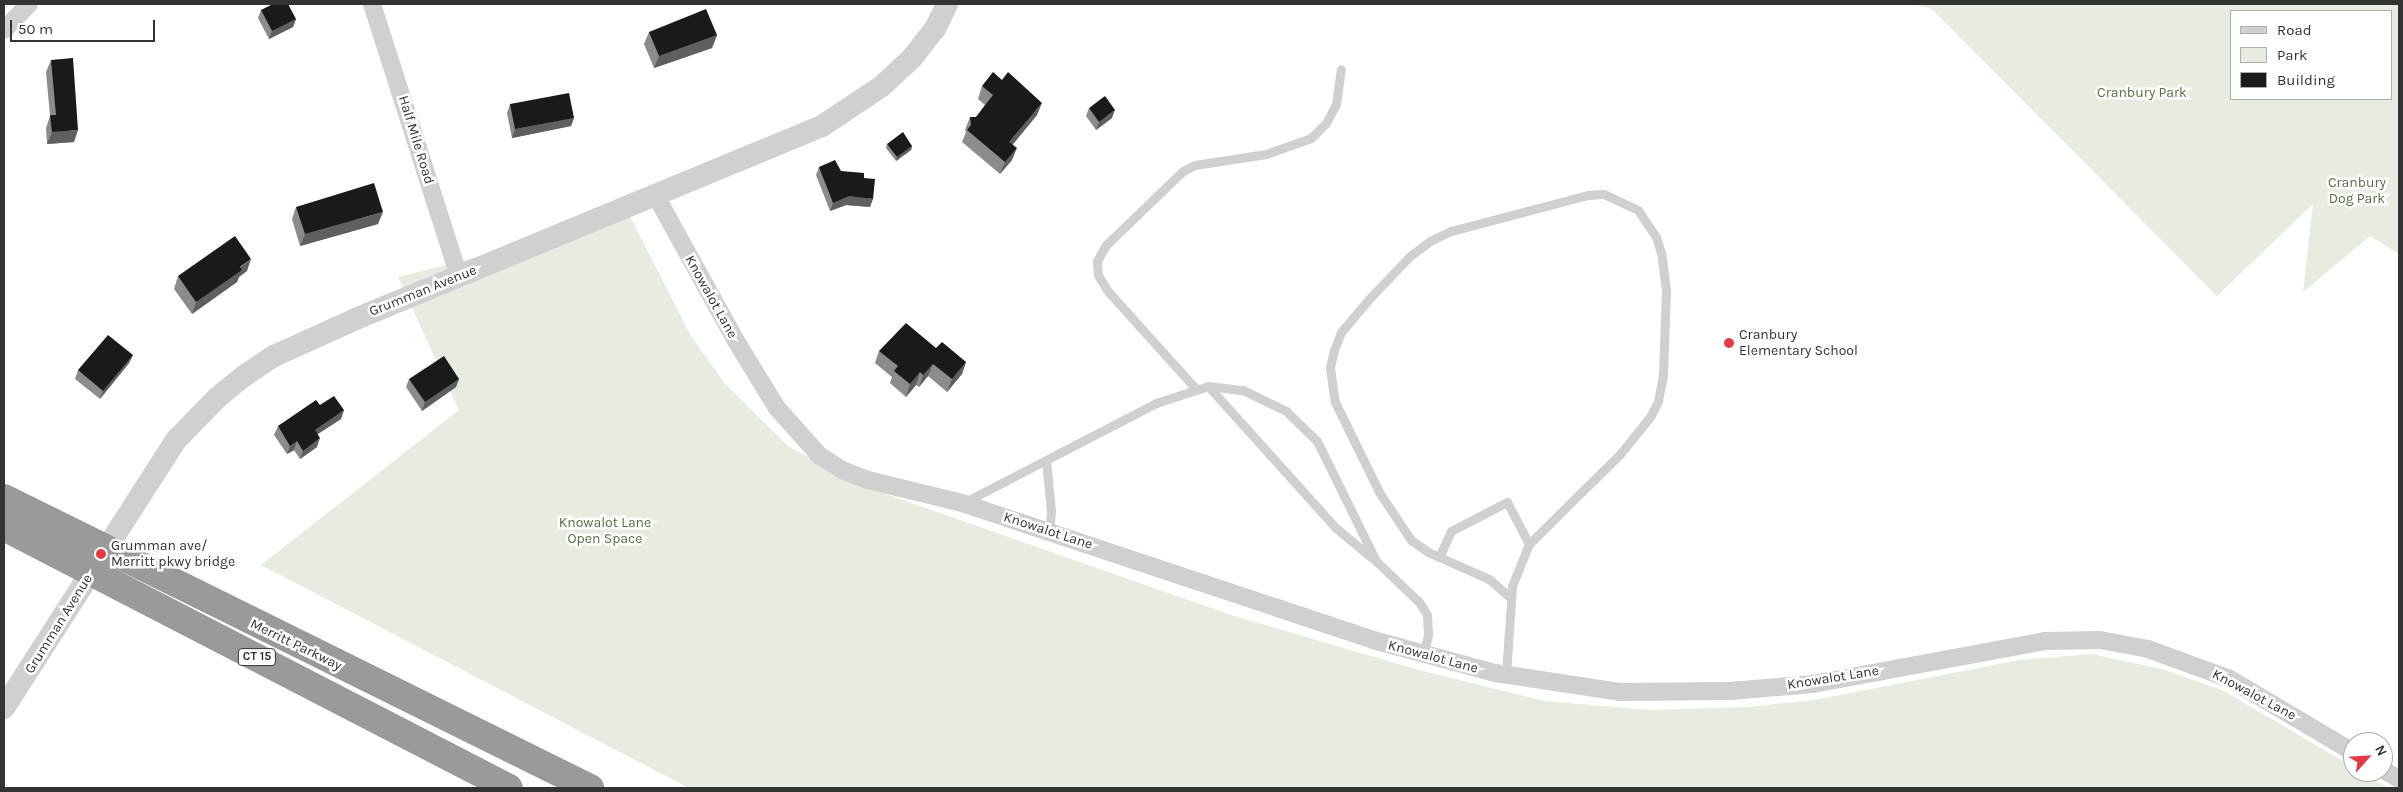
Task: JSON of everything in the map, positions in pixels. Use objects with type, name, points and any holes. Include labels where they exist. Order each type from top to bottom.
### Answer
[{"type":"highway","name":"Merritt Parkway","points":[[4,498],[590,788]]},
{"type":"highway","name":"Merritt Parkway","points":[[4,527],[508,788]]},
{"type":"street","points":[[4,30],[29,4]]},
{"type":"street","name":"Half Mile Road","points":[[372,4],[459,276]]},
{"type":"street","name":"Grumman Avenue","points":[[4,708],[177,440],[218,397],[244,376],[313,338],[822,126],[847,112],[882,86],[912,58],[935,29],[948,4]]},
{"type":"street","name":"Knowalot Lane","points":[[656,196],[759,381],[806,443],[832,464],[854,475],[962,504],[1423,655],[1506,675],[1620,692],[1730,691],[1813,684],[2045,641],[2100,640],[2148,649],[2230,679],[2343,746]]},
{"type":"lane","points":[[1196,389],[1106,290],[1098,274],[1097,261],[1106,245],[1183,171],[1195,165],[1266,154],[1311,138],[1326,123],[1336,104],[1341,69]]},
{"type":"lane","points":[[1506,675],[1512,586],[1529,544],[1620,454],[1650,417],[1658,401],[1663,375],[1666,291],[1661,253],[1656,237],[1638,210],[1604,194],[1588,195],[1460,229],[1430,242],[1409,257],[1341,332],[1330,368],[1335,402],[1379,492],[1411,540],[1439,557],[1489,579],[1511,598]]},
{"type":"lane","points":[[1208,386],[1336,528],[1376,561],[1419,602],[1427,615],[1428,635],[1423,655]]},
{"type":"lane","points":[[962,504],[1156,404],[1208,386],[1243,390],[1286,411],[1317,442],[1376,561]]},
{"type":"lane","points":[[1046,460],[1049,532]]},
{"type":"lane","points":[[1439,557],[1451,531],[1507,502],[1529,544]]},
{"type":"green space","name":"Cranbury Park","points":[[1913,4],[2399,4],[2399,254],[2370,236],[2303,292],[2313,204],[2217,296],[1932,9]]},
{"type":"green space","name":"Knowalot Lane Open Space","points":[[626,209],[691,336],[725,384],[788,446],[860,485],[1234,616],[1419,670],[1544,701],[1649,710],[1748,707],[1814,700],[2020,660],[2092,654],[2165,670],[2224,691],[2343,761],[2343,782],[2378,782],[2389,788],[689,788],[261,565],[459,410],[398,277],[513,248]]},
{"type":"building","points":[[273,4],[288,4],[296,19],[272,31],[261,10]]},
{"type":"building","points":[[706,9],[717,35],[659,56],[649,32]]},
{"type":"building","points":[[73,58],[78,130],[52,132],[50,115],[56,115],[51,60]]},
{"type":"building","points":[[993,72],[1002,80],[1008,72],[1042,103],[1009,142],[1017,148],[1005,162],[967,130],[971,125],[970,117],[976,117],[993,95],[982,86]]},
{"type":"building","points":[[569,93],[574,118],[515,129],[510,104]]},
{"type":"building","points":[[1105,96],[1115,110],[1099,122],[1089,108]]},
{"type":"building","points":[[903,132],[912,146],[897,157],[887,144]]},
{"type":"building","points":[[835,160],[841,171],[864,173],[864,178],[875,179],[873,199],[849,196],[833,203],[819,167]]},
{"type":"building","points":[[374,183],[383,212],[305,234],[296,207]]},
{"type":"building","points":[[235,236],[251,259],[240,267],[242,270],[196,302],[178,276]]},
{"type":"building","points":[[906,323],[936,348],[942,342],[966,362],[952,379],[933,364],[923,375],[920,372],[910,384],[894,371],[898,366],[879,351]]},
{"type":"building","points":[[108,335],[133,355],[103,391],[78,370]]},
{"type":"building","points":[[444,356],[459,379],[425,402],[409,379]]},
{"type":"building","points":[[334,396],[344,410],[315,430],[320,438],[303,451],[297,441],[290,446],[278,426],[316,400],[320,405]]},
{"type":"place","name":"Cranbury Elementary School","points":[[1729,343]]},
{"type":"place","name":"Grumman ave/ Merritt pkwy bridge","points":[[101,554]]},
{"type":"park label","name":"Cranbury Dog Park","points":[[2357,192]]}]
